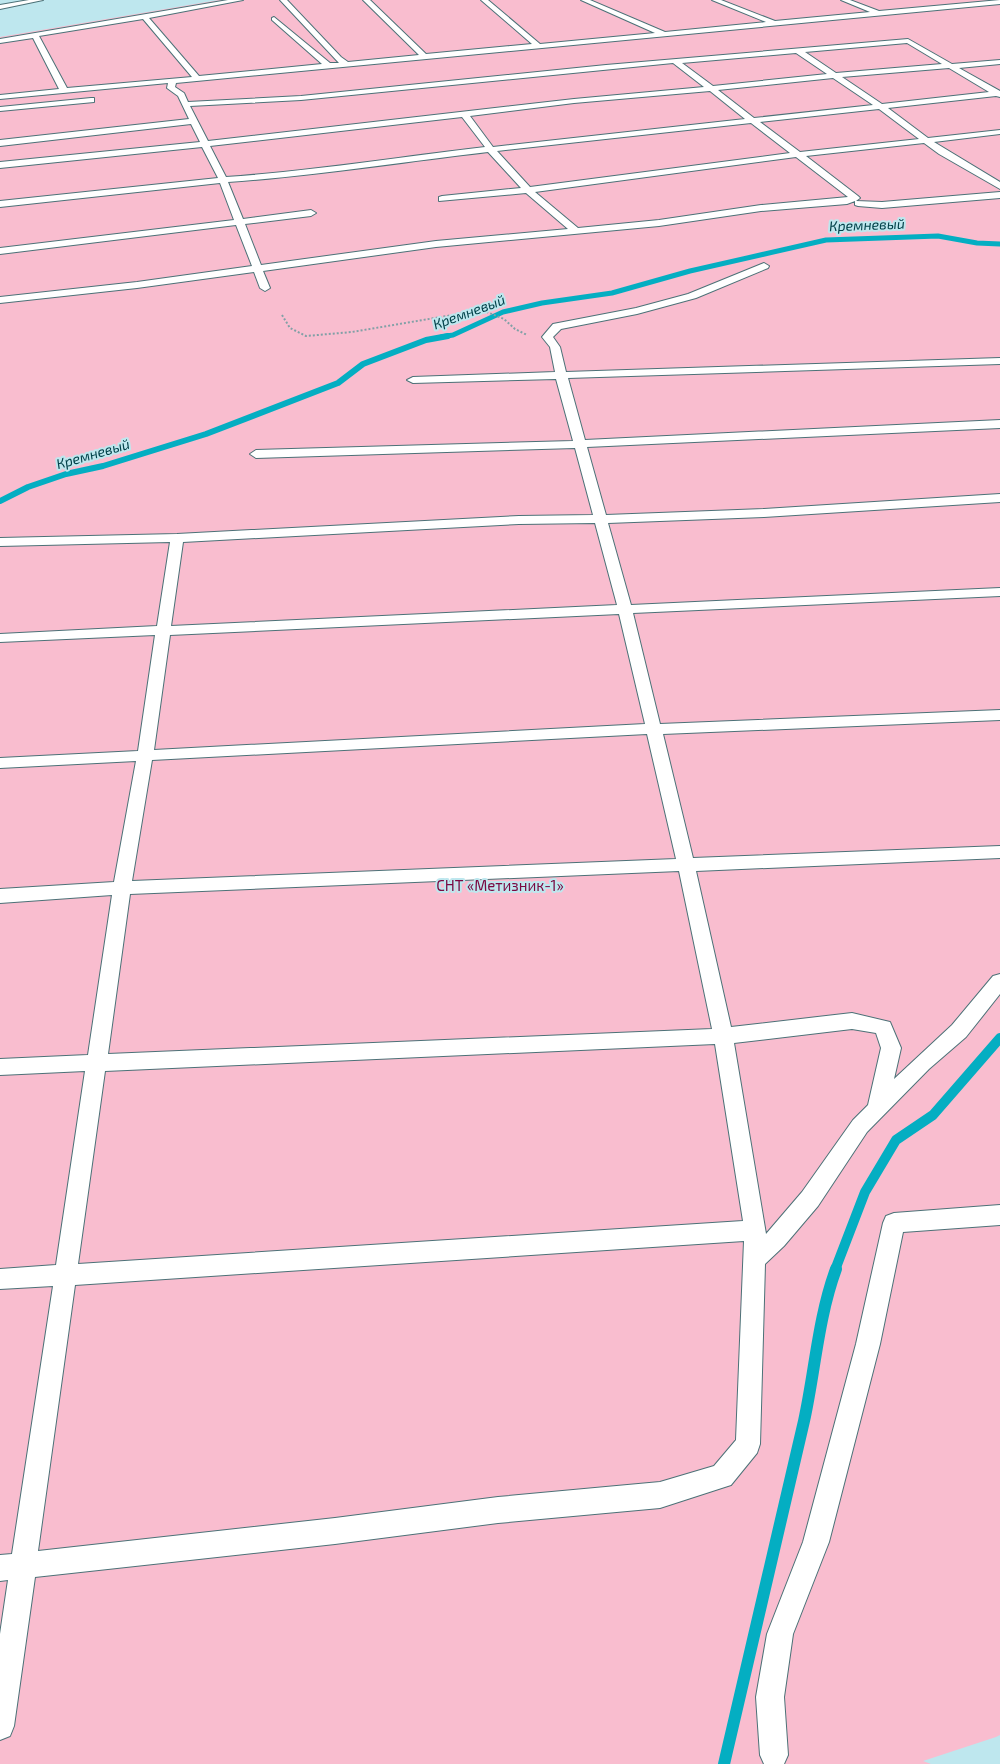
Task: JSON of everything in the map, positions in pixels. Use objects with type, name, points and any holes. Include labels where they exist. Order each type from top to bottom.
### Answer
[{"type":"lane","points":[[0,6],[40,0]]},
{"type":"lane","points":[[0,41],[240,0]]},
{"type":"lane","points":[[283,0],[338,59],[347,64]]},
{"type":"lane","points":[[366,0],[425,56]]},
{"type":"lane","points":[[484,0],[538,46]]},
{"type":"lane","points":[[584,0],[664,34]]},
{"type":"lane","points":[[715,0],[775,24]]},
{"type":"lane","points":[[844,0],[882,13]]},
{"type":"lane","points":[[974,0],[985,4]]},
{"type":"lane","points":[[0,97],[1000,2]]},
{"type":"lane","points":[[144,16],[197,78]]},
{"type":"lane","points":[[274,19],[328,66]]},
{"type":"lane","points":[[35,35],[64,90]]},
{"type":"lane","points":[[186,104],[292,98],[596,68],[908,41],[999,94]]},
{"type":"lane","points":[[797,50],[880,105],[924,140],[1000,186]]},
{"type":"lane","points":[[0,300],[137,286],[384,251],[575,230],[659,223],[719,213],[802,203],[847,201],[855,198],[676,62]]},
{"type":"lane","points":[[0,165],[138,152],[205,142],[465,115],[574,101],[710,89],[835,75],[1000,62]]},
{"type":"lane","points":[[172,80],[171,88],[181,95],[223,180],[265,288]]},
{"type":"lane","points":[[0,110],[99,99],[112,86]]},
{"type":"lane","points":[[0,204],[223,180],[290,175],[385,161],[490,149],[880,105],[999,94]]},
{"type":"lane","points":[[465,115],[490,149],[528,190],[575,230]]},
{"type":"lane","points":[[0,144],[194,121]]},
{"type":"lane","points":[[442,199],[1000,132]]},
{"type":"lane","points":[[858,203],[882,205],[1000,195]]},
{"type":"lane","points":[[0,251],[311,213]]},
{"type":"lane","points":[[12,1568],[335,1531],[498,1510],[660,1495],[722,1476],[748,1444],[756,1230],[723,1036],[686,864],[625,609],[555,348],[547,336],[557,326],[637,311],[692,296],[764,266]]},
{"type":"lane","points":[[413,380],[1000,361]]},
{"type":"lane","points":[[256,454],[580,444],[1000,424]]},
{"type":"lane","points":[[0,542],[177,538],[519,520],[764,513],[1000,498]]},
{"type":"lane","points":[[0,1726],[12,1568],[66,1274],[122,888],[145,755],[177,538]]},
{"type":"lane","points":[[0,638],[1000,592]]},
{"type":"lane","points":[[0,763],[653,729],[1000,715]]},
{"type":"lane","points":[[0,896],[122,888],[1000,852]]},
{"type":"lane","points":[[754,1260],[776,1239],[810,1199],[860,1126],[922,1063],[959,1031],[1000,981]]},
{"type":"lane","points":[[0,1067],[97,1061],[723,1036],[852,1021],[883,1026],[891,1048],[877,1108]]},
{"type":"lane","points":[[774,1755],[770,1697],[780,1634],[816,1542],[868,1344],[894,1223],[1000,1215]]},
{"type":"lane","points":[[0,1279],[756,1230]]},
{"type":"path","points":[[282,315],[290,328],[306,336],[352,332],[482,310],[504,319],[515,329],[555,348]]},
{"type":"green space","name":"СНТ «Метизник-1»","points":[[219,0],[1000,0],[1000,1735],[996,1737],[923,1761],[931,1764],[0,1764],[0,37]]},
{"type":"waterway","name":"Кремневый","points":[[441,337],[453,335],[503,312],[542,303],[612,293],[690,271],[826,240],[938,236],[977,243],[1000,244]]},
{"type":"waterway","name":"Кремневый","points":[[0,501],[28,487],[66,474],[103,466],[206,434],[338,383],[363,364],[426,340],[448,336]]},
{"type":"waterway","points":[[835,1270],[865,1192],[896,1140],[933,1115],[1000,1038]]},
{"type":"waterway","points":[[724,1764],[804,1421],[825,1306],[836,1269]]}]
